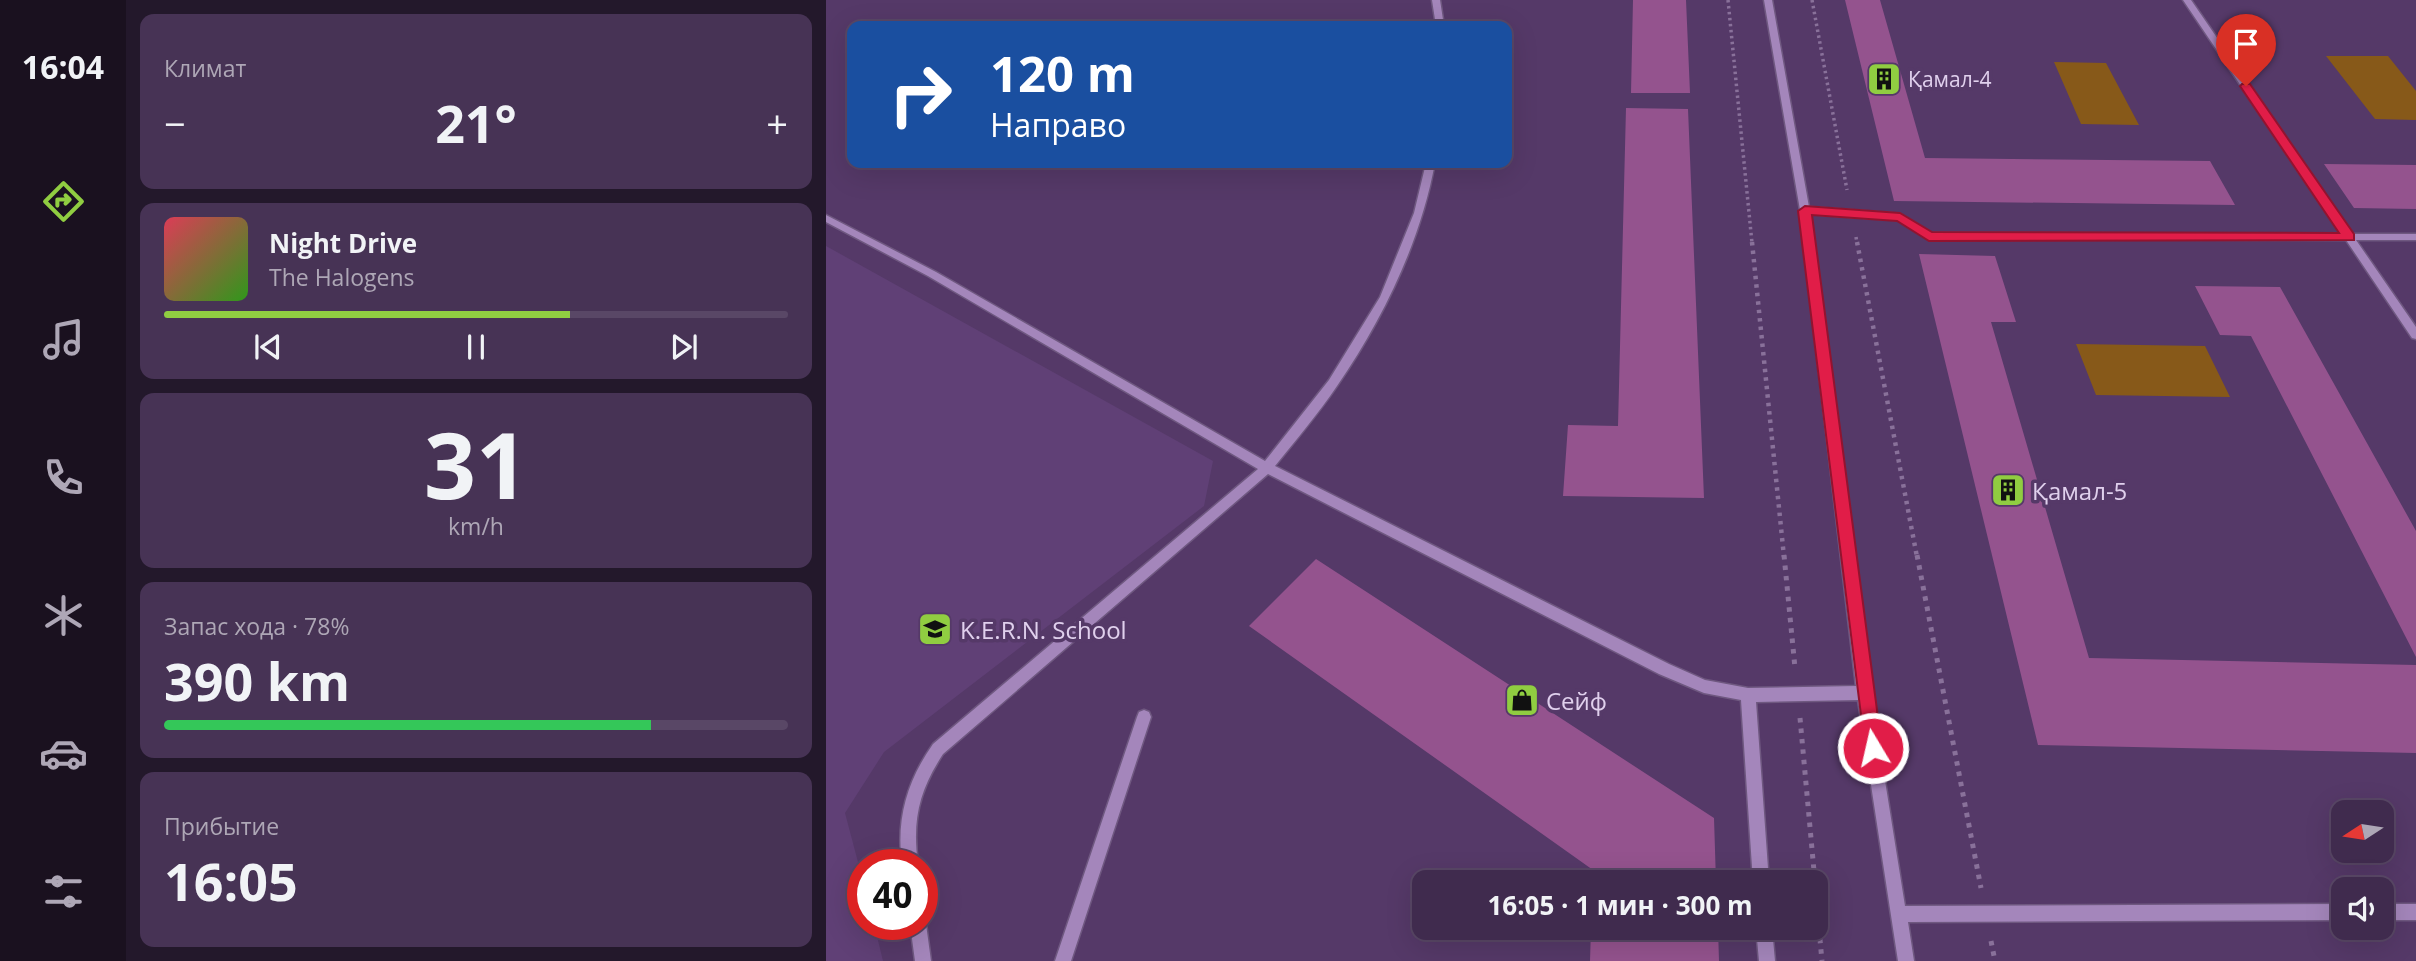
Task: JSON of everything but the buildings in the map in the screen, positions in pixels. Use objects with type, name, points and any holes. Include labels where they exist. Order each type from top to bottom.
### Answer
[{"type":"street","points":[[1436,0],[1439,21]]},
{"type":"street","points":[[1768,0],[1805,211],[1864,693],[1906,961]]},
{"type":"street","points":[[2186,0],[2416,335]]},
{"type":"street","points":[[908,849],[905,834],[919,775],[938,749],[1267,468],[1333,383],[1385,297],[1419,214],[1430,168]]},
{"type":"street","points":[[1805,211],[1900,217],[1929,236],[2104,234],[2416,237]]},
{"type":"street","points":[[826,218],[932,274],[1267,468],[1664,669],[1704,686],[1748,695],[1864,693]]},
{"type":"street","points":[[1748,695],[1760,870]]},
{"type":"street","points":[[1063,961],[1143,717]]},
{"type":"street","points":[[2394,912],[2416,912]]},
{"type":"street","points":[[1765,940],[1767,961]]},
{"type":"lane","points":[[1898,914],[2331,912]]},
{"type":"lane","points":[[920,940],[923,961]]},
{"type":"path","points":[[1727,0],[1814,870]]},
{"type":"path","points":[[1812,0],[1995,961]]},
{"type":"path","points":[[1820,940],[1822,961]]},
{"type":"shaded area","points":[[2326,56],[2388,56],[2416,91],[2416,120],[2375,119]]},
{"type":"shaded area","points":[[2054,62],[2106,63],[2139,125],[2081,124]]},
{"type":"shaded area","name":"K.E.R.N. School","points":[[826,246],[1213,461],[1204,506],[884,752],[845,813],[855,849],[847,849],[847,940],[878,940],[883,961],[826,961]]},
{"type":"shaded area","points":[[2076,344],[2205,346],[2230,397],[2096,395]]},
{"type":"place","name":"Қамал-4","points":[[1884,79]]},
{"type":"place","name":"Қамал-5","points":[[2008,490]]},
{"type":"place","name":"K.E.R.N. School","points":[[935,629]]},
{"type":"place","name":"Сейф","points":[[1522,700]]},
{"type":"route","points":[[1873,748],[1805,211],[1900,217],[1929,236],[2091,234],[2349,237],[2246,86]]}]
